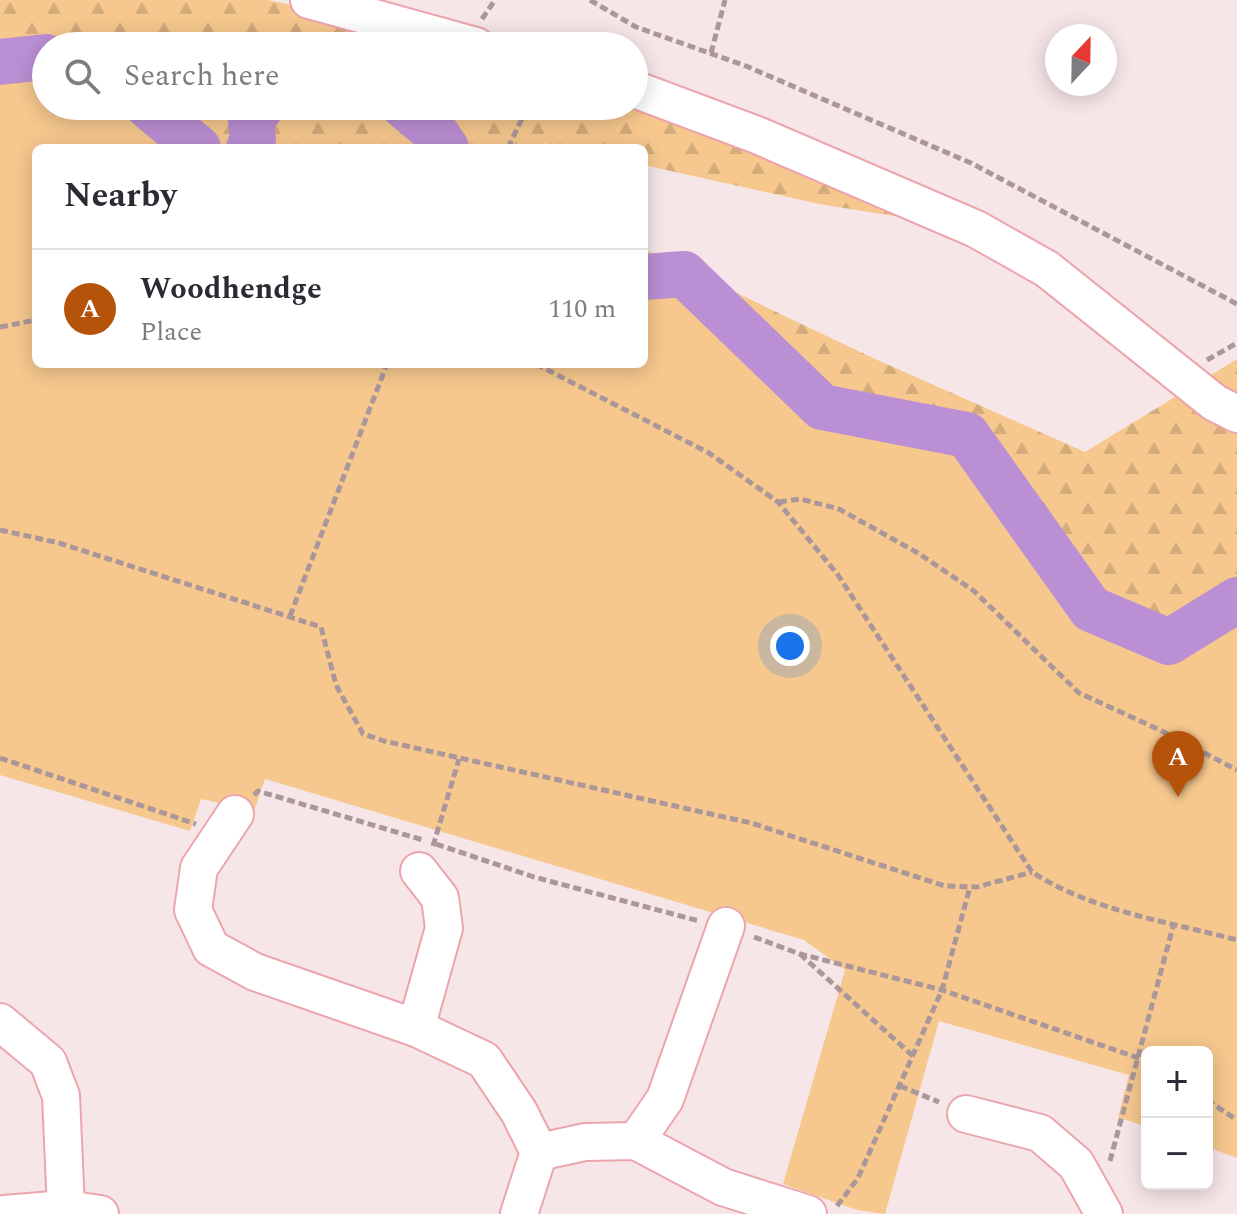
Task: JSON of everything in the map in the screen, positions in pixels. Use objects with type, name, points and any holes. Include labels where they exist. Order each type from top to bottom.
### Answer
[{"type":"street","points":[[309,0],[425,32]]},
{"type":"street","points":[[648,94],[757,135],[976,229],[1047,269],[1215,403],[1237,414]]},
{"type":"street","points":[[227,823],[199,868],[193,910],[211,948],[255,972],[416,1028],[484,1060],[519,1112],[539,1152],[519,1214]]},
{"type":"street","points":[[416,1028],[444,928],[440,898],[427,857]]},
{"type":"street","points":[[636,1141],[665,1099],[726,926]]},
{"type":"street","points":[[0,1022],[48,1062],[61,1096],[83,1211],[4,1214]]},
{"type":"street","points":[[966,1114],[1040,1133],[1076,1164],[1101,1208]]},
{"type":"street","points":[[539,1152],[585,1142],[636,1141],[733,1203],[808,1214]]},
{"type":"path","points":[[590,0],[636,27],[711,53],[971,163],[1237,304]]},
{"type":"path","points":[[711,53],[725,0]]},
{"type":"path","points":[[510,144],[521,120]]},
{"type":"path","points":[[0,327],[32,321]]},
{"type":"path","points":[[290,616],[385,368]]},
{"type":"path","points":[[544,368],[709,453],[778,502],[838,575],[1032,872],[1055,887],[1081,898],[1237,940]]},
{"type":"path","points":[[778,502],[800,499],[839,509],[927,559],[974,591],[1079,693],[1173,736],[1237,770]]},
{"type":"path","points":[[0,530],[59,543],[321,627],[336,685],[363,734],[459,759],[751,823],[945,886],[970,887],[1011,880],[1032,872]]},
{"type":"path","points":[[0,758],[227,823],[258,791],[427,857],[534,877],[679,918],[726,926],[800,954],[942,990],[1141,1059]]},
{"type":"path","points":[[427,857],[459,759]]},
{"type":"path","points":[[831,1214],[858,1178],[942,990],[970,887]]},
{"type":"path","points":[[1147,1046],[1174,923]]},
{"type":"path","points":[[800,954],[913,1056]]},
{"type":"path","points":[[1101,1208],[1141,1070]]},
{"type":"path","points":[[900,1086],[966,1114]]},
{"type":"path","points":[[1213,1104],[1237,1120]]},
{"type":"green space","points":[[0,0],[267,0],[419,32],[32,32],[32,59],[0,62]]},
{"type":"green space","points":[[32,59],[32,120],[165,120],[193,144],[32,144],[32,368],[648,368],[648,277],[684,274],[822,407],[967,435],[1091,609],[1169,642],[1237,600],[1237,1158],[1213,1149],[1213,1046],[1141,1046],[1141,1125],[1118,1117],[1129,1075],[939,1021],[885,1214],[857,1210],[783,1184],[845,970],[804,940],[265,779],[254,811],[201,799],[190,831],[0,775],[0,62]]},
{"type":"green space","points":[[648,111],[976,229],[819,204],[648,166],[648,144],[193,144],[165,120],[648,120]]},
{"type":"green space","points":[[648,251],[873,358],[1085,452],[1237,359],[1237,600],[1169,642],[1091,609],[967,435],[822,407],[684,274],[648,277]]},
{"type":"waterway","points":[[0,62],[32,59]]},
{"type":"waterway","points":[[165,120],[193,144]]},
{"type":"waterway","points":[[251,120],[251,144]]},
{"type":"waterway","points":[[421,120],[443,144]]},
{"type":"waterway","points":[[648,277],[684,274],[822,407],[967,435],[1091,609],[1169,642],[1237,600]]},
{"type":"place","name":"Woodhendge","points":[[1178,797]]}]
